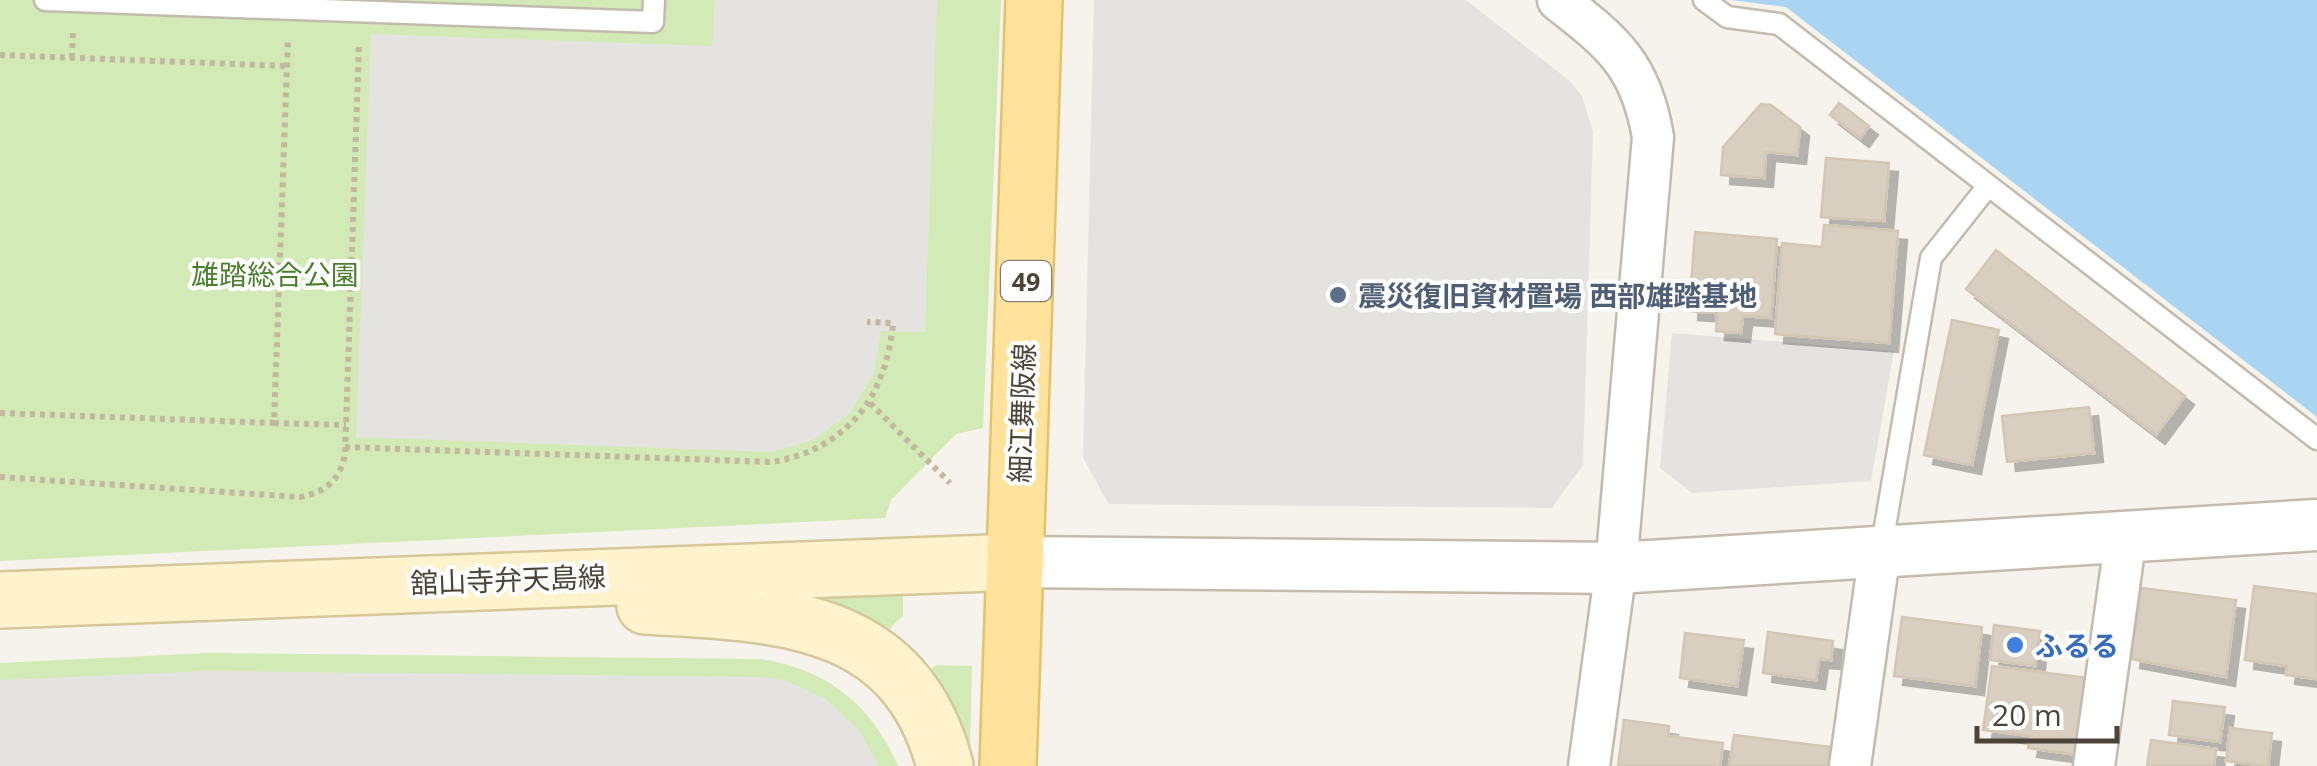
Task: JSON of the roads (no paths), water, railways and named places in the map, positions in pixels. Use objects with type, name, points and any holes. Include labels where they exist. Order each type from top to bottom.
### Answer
[{"type":"main road","name":"細江舞阪線","points":[[1008,766],[1034,0]]},
{"type":"main road","name":"舘山寺弁天島線","points":[[0,600],[1017,562]]},
{"type":"main road","points":[[331,586],[799,619],[860,646],[887,666],[928,720],[945,766]]},
{"type":"street","points":[[1558,0],[1610,41],[1632,67],[1647,98],[1653,136],[1616,568],[1590,766]]},
{"type":"street","points":[[1017,562],[1616,568],[2317,526]]},
{"type":"street","points":[[2094,766],[2126,536]]},
{"type":"street","points":[[1850,766],[1880,551]]},
{"type":"lane","points":[[45,0],[653,22],[654,0]]},
{"type":"lane","points":[[1704,0],[1727,17],[1779,24],[2317,439]]},
{"type":"lane","points":[[1880,551],[1931,258],[1988,186]]},
{"type":"water","points":[[1731,0],[2317,0],[2317,417],[1786,7]]},
{"type":"place","name":"震災復旧資材置場 西部雄踏基地","points":[[1338,295]]},
{"type":"place","name":"ふるる","points":[[2015,645]]},
{"type":"park label","name":"雄踏総合公園","points":[[275,274]]}]
